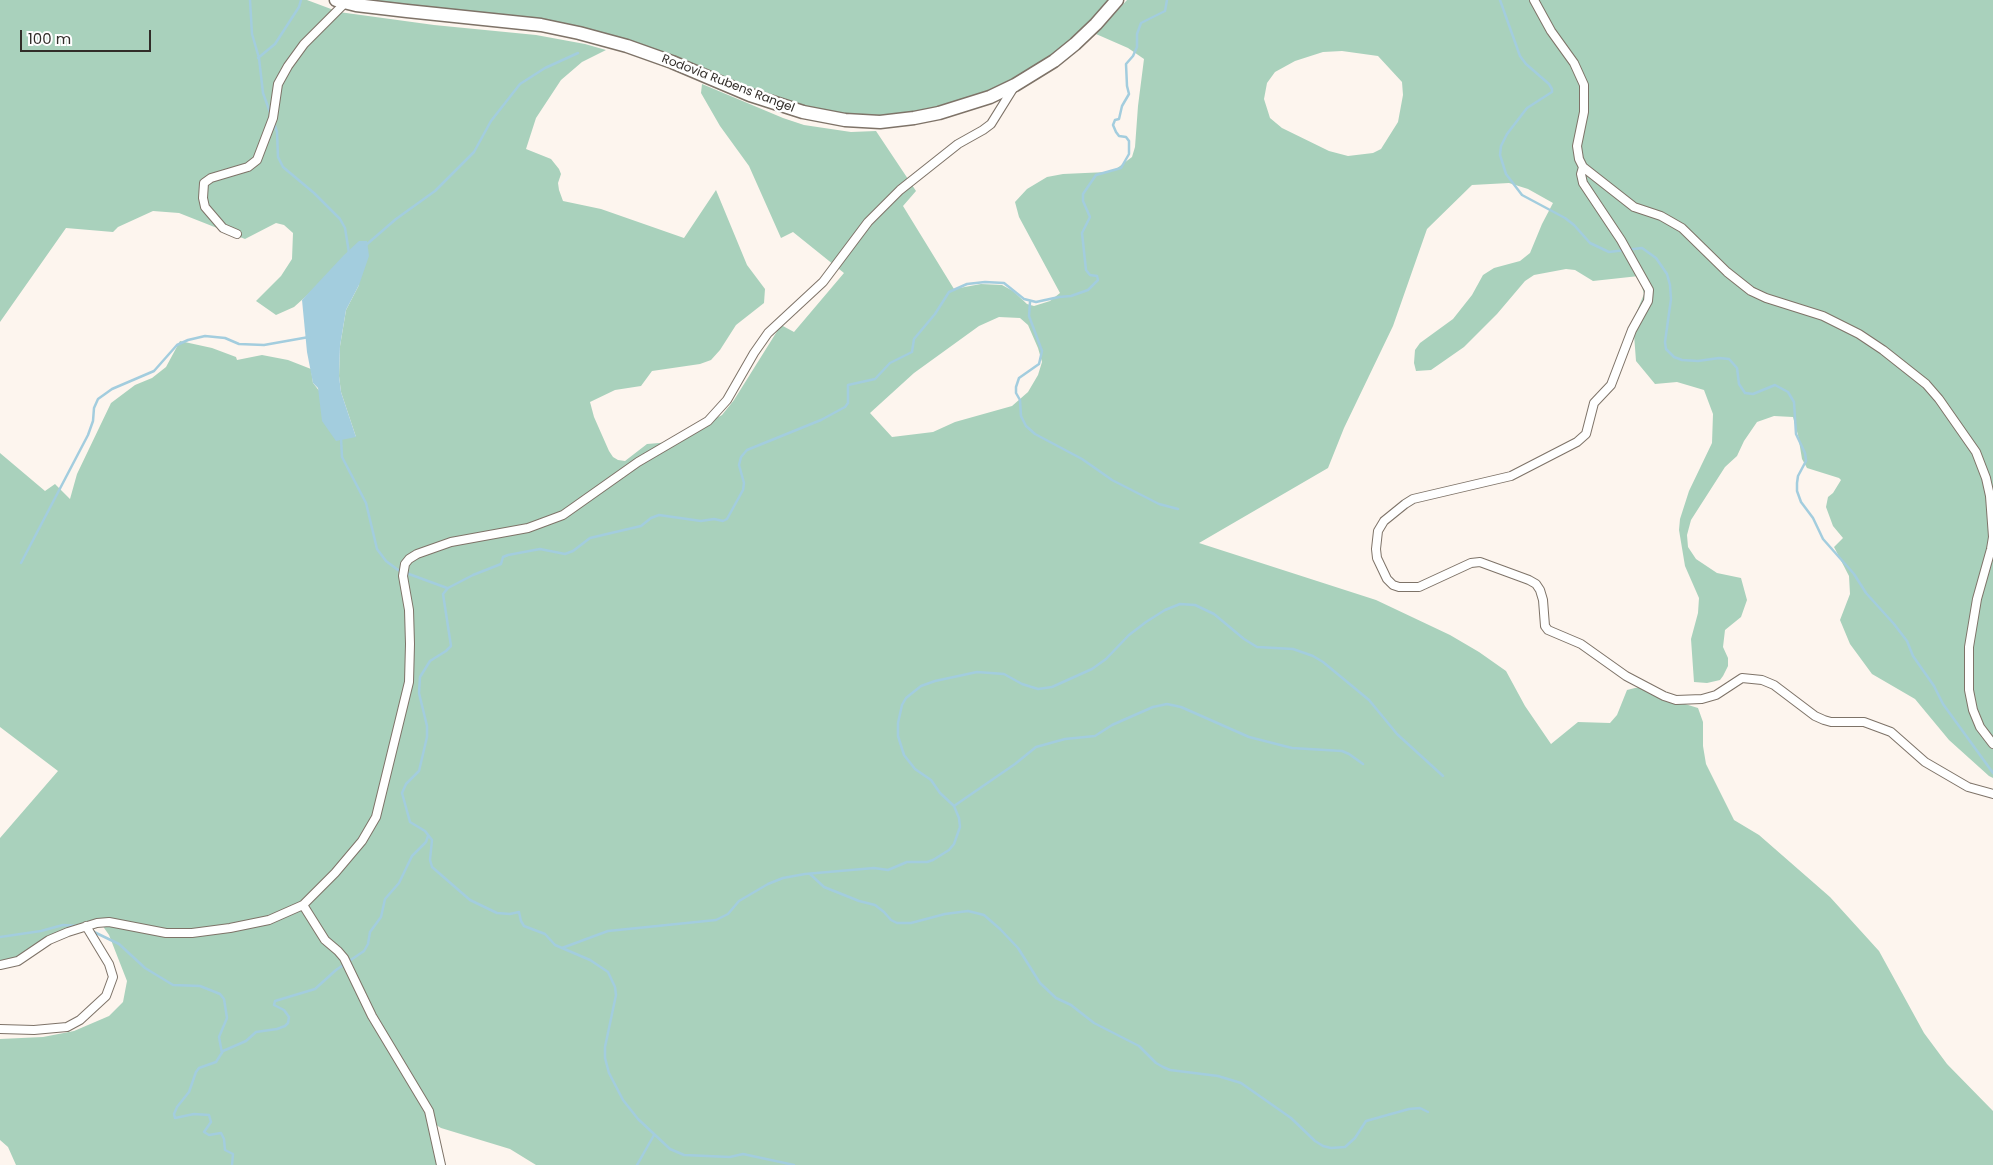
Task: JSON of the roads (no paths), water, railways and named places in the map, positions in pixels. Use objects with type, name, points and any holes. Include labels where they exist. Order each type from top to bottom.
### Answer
[{"type":"main road","name":"Rodovia Rubens Rangel","points":[[341,1],[541,25],[579,33],[627,46],[780,105],[803,112],[845,120],[880,122],[914,118],[966,105],[990,97],[1015,85],[1075,44],[1117,0]]},
{"type":"street","points":[[1534,0],[1551,31],[1574,63],[1584,84],[1584,112],[1577,146],[1579,160],[1583,167],[1634,207],[1661,216],[1682,228],[1727,272],[1751,291],[1766,298],[1823,316],[1859,334],[1883,350],[1926,384],[1976,452],[1986,478],[1990,496],[1993,537],[1977,599],[1969,647],[1969,690],[1973,710],[1980,727],[1993,744]]},
{"type":"street","points":[[237,234],[223,228],[205,206],[203,198],[204,183],[211,178],[248,167],[257,160],[269,133],[277,91],[284,72],[304,44],[341,1]]},
{"type":"street","points":[[0,966],[18,961],[49,940],[86,926],[104,922],[166,932],[192,932],[230,928],[269,920],[303,905],[335,873],[362,841],[376,817],[408,682],[409,610],[403,576],[405,564],[409,559],[417,554],[451,542],[528,528],[563,515],[638,462],[708,421],[727,400],[754,353],[768,333],[823,282],[868,222],[900,190],[958,144],[991,124],[1015,85]]},
{"type":"street","points":[[1583,167],[1583,183],[1622,240],[1649,290],[1648,301],[1632,330],[1611,385],[1594,402],[1586,434],[1577,442],[1511,476],[1413,499],[1384,522],[1378,531],[1376,550],[1377,558],[1387,579],[1393,585],[1399,587],[1419,587],[1471,563],[1480,562],[1536,584],[1543,600],[1545,626],[1548,630],[1581,644],[1626,676],[1664,696],[1676,700],[1702,700],[1716,695],[1742,678],[1762,680],[1774,685],[1815,716],[1824,720],[1831,722],[1864,722],[1891,732],[1926,762],[1968,787],[1993,794]]},
{"type":"street","points":[[303,905],[325,940],[344,958],[372,1016],[429,1111],[441,1165]]},
{"type":"street","points":[[0,1029],[34,1030],[67,1026],[80,1020],[106,996],[113,976],[110,964],[86,926]]},
{"type":"water","points":[[359,241],[367,241],[369,256],[359,285],[346,310],[340,346],[339,376],[341,392],[356,437],[336,441],[322,421],[318,388],[313,383],[307,352],[302,300]]},
{"type":"waterway","points":[[250,0],[252,34],[259,58],[263,93],[271,115]]},
{"type":"waterway","points":[[258,58],[275,44],[299,7],[301,0]]},
{"type":"waterway","points":[[794,1165],[743,1154],[730,1157],[684,1155],[670,1149],[638,1119],[623,1100],[609,1073],[605,1058],[605,1047],[616,995],[615,987],[608,972],[590,960],[555,945],[545,934],[524,926],[519,912],[510,914],[497,913],[470,900],[432,867],[430,860],[432,840],[425,831],[410,822],[402,793],[406,784],[419,771],[427,737],[427,726],[419,693],[420,677],[430,661],[451,646],[443,594],[448,588],[473,575],[501,564],[503,557],[508,555],[540,549],[565,554],[573,551],[590,538],[641,526],[651,518],[659,515],[701,521],[714,519],[723,521],[727,519],[743,490],[744,483],[739,465],[741,457],[747,450],[821,420],[845,407],[848,403],[848,385],[875,379],[890,363],[912,352],[914,339],[935,314],[949,292],[967,284],[985,282],[1004,283],[1024,299],[1036,302],[1071,296],[1088,290],[1098,280],[1097,276],[1090,275],[1086,270],[1082,233],[1090,217],[1083,201],[1083,194],[1096,175],[1121,168],[1129,154],[1129,141],[1126,137],[1119,136],[1113,125],[1115,120],[1119,119],[1122,106],[1129,94],[1126,64],[1133,56],[1137,47],[1137,34],[1141,23],[1165,11],[1167,0]]},
{"type":"waterway","points":[[1500,0],[1520,56],[1552,89],[1552,92],[1527,108],[1507,134],[1501,146],[1500,155],[1506,174],[1522,195],[1565,218],[1590,243],[1609,252],[1642,248],[1656,258],[1667,274],[1670,285],[1671,299],[1665,342],[1666,349],[1674,357],[1682,360],[1698,361],[1719,358],[1729,359],[1737,368],[1739,384],[1745,393],[1753,394],[1775,385],[1788,392],[1794,402],[1796,434],[1805,453],[1806,461],[1798,476],[1797,483],[1797,491],[1801,502],[1813,518],[1823,539],[1854,574],[1866,593],[1907,641],[1913,656],[1934,686],[1943,704],[1993,773]]},
{"type":"waterway","points":[[366,245],[396,219],[435,191],[474,152],[491,121],[520,84],[545,68],[578,53]]},
{"type":"waterway","points":[[274,123],[277,132],[278,157],[283,167],[314,193],[340,219],[345,228],[349,253]]},
{"type":"waterway","points":[[1030,302],[1029,316],[1042,351],[1039,364],[1019,378],[1016,387],[1016,393],[1020,400],[1021,416],[1026,426],[1035,434],[1082,459],[1112,480],[1159,504],[1178,509]]},
{"type":"waterway","points":[[21,563],[88,435],[98,399],[112,389],[154,371],[177,345],[188,340],[205,336],[225,338],[239,344],[264,345],[309,337]]},
{"type":"waterway","points":[[341,438],[342,457],[366,503],[377,549],[386,561],[398,570],[447,588]]},
{"type":"waterway","points":[[562,948],[608,931],[716,920],[728,914],[739,901],[768,884],[783,878],[805,874],[874,868],[888,870],[907,862],[927,862],[933,860],[949,850],[954,844],[960,827],[959,818],[954,806],[940,793],[931,780],[915,769],[904,755],[898,736],[898,723],[902,705],[906,698],[921,686],[977,672],[1004,674],[1022,684],[1038,689],[1052,687],[1092,669],[1106,659],[1129,635],[1146,622],[1165,610],[1180,604],[1195,605],[1214,614],[1244,639],[1257,647],[1293,649],[1313,656],[1323,662],[1369,700],[1397,734],[1443,776]]},
{"type":"waterway","points":[[954,806],[1015,764],[1036,747],[1065,739],[1095,736],[1112,725],[1153,707],[1167,704],[1181,707],[1249,737],[1292,748],[1342,751],[1363,764]]},
{"type":"waterway","points":[[232,1165],[233,1154],[225,1150],[224,1139],[221,1133],[209,1135],[204,1132],[211,1122],[209,1115],[194,1114],[175,1118],[174,1114],[177,1107],[189,1092],[196,1072],[199,1068],[216,1062],[223,1051],[246,1041],[256,1032],[285,1026],[288,1023],[289,1017],[284,1010],[274,1005],[275,1001],[315,989],[336,970],[364,951],[368,944],[370,932],[381,917],[385,899],[399,883],[412,856],[426,842],[428,836]]},
{"type":"waterway","points":[[810,874],[824,887],[859,901],[875,905],[897,923],[911,923],[945,914],[968,911],[984,915],[1018,948],[1040,983],[1056,998],[1071,1005],[1094,1023],[1139,1046],[1156,1063],[1163,1067],[1170,1070],[1218,1076],[1241,1083],[1291,1118],[1315,1141],[1323,1146],[1331,1148],[1345,1147],[1355,1138],[1366,1121],[1409,1109],[1420,1108],[1428,1112]]},
{"type":"waterway","points":[[0,937],[41,931],[63,925],[79,926]]},
{"type":"waterway","points":[[92,931],[119,944],[145,968],[173,985],[200,986],[220,994],[224,999],[227,1018],[219,1037],[222,1053]]},
{"type":"waterway","points":[[637,1165],[654,1135]]}]
